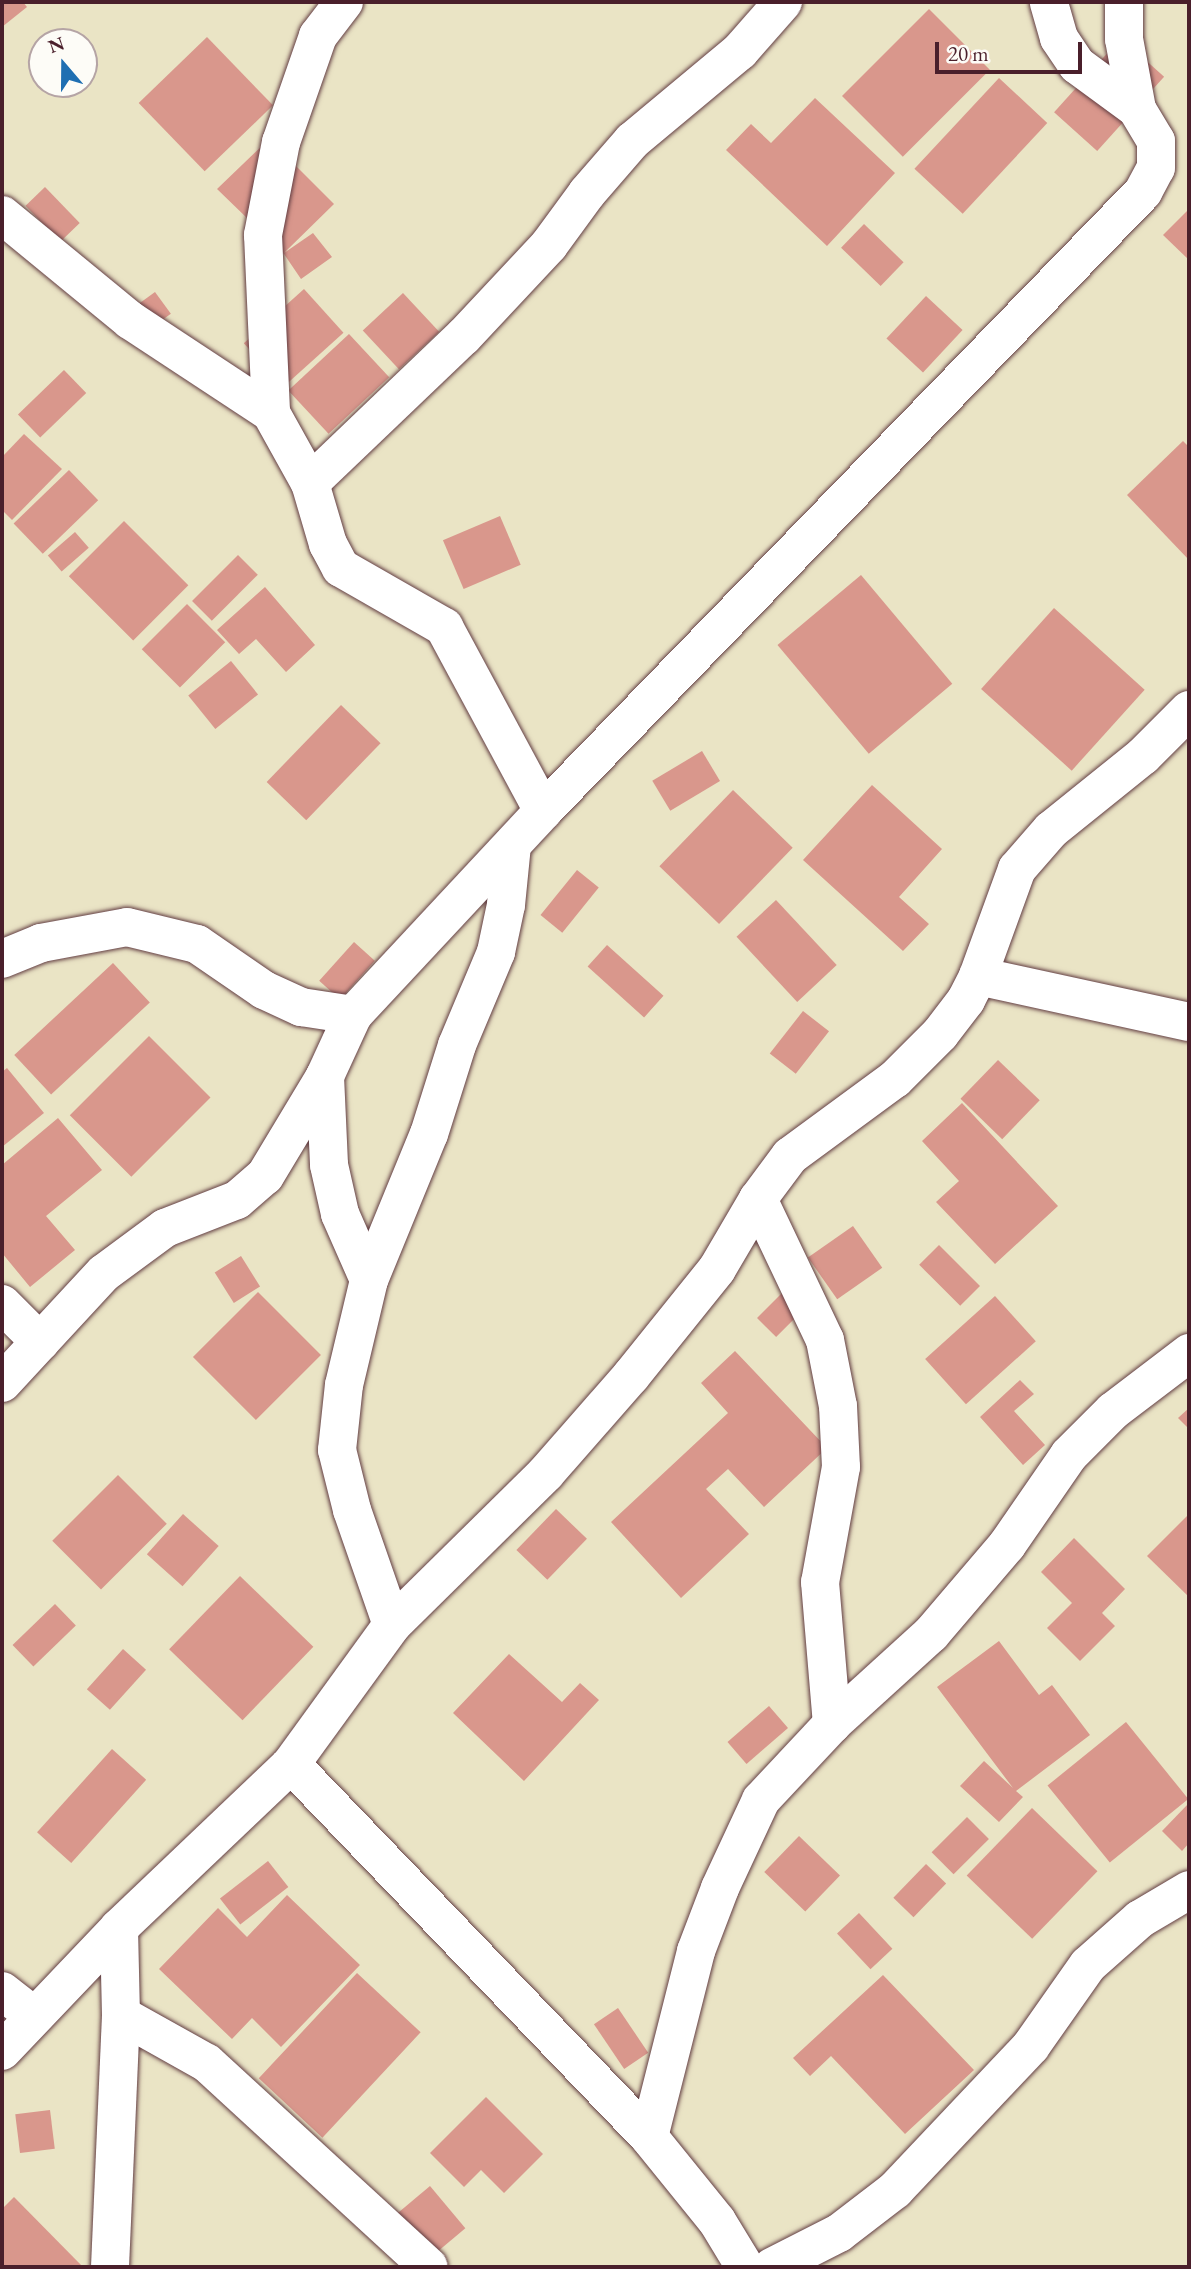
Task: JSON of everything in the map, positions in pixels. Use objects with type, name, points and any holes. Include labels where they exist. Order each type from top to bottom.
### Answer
[{"type":"street","points":[[344,2],[318,36],[281,142],[263,234],[271,412],[310,483],[328,544],[341,568],[444,627],[543,811]]},
{"type":"street","points":[[310,483],[482,316],[549,245],[587,193],[632,141],[740,51],[783,2]]},
{"type":"street","points":[[1049,2],[1059,38],[1077,65],[1137,109]]},
{"type":"street","points":[[2,1383],[104,1273],[165,1228],[237,1200],[265,1176],[325,1076],[353,1015],[543,811],[1143,192],[1156,168],[1156,141],[1137,109],[1124,39],[1124,2]]},
{"type":"street","points":[[2,215],[130,320],[271,412]]},
{"type":"street","points":[[2,2051],[118,1928],[291,1764],[392,1625],[545,1473],[631,1376],[717,1269],[758,1199],[790,1156],[895,1079],[940,1034],[966,1000],[978,976],[1017,869],[1051,830],[1143,756],[1189,710]]},
{"type":"street","points":[[392,1625],[352,1510],[337,1450],[344,1385],[369,1280],[429,1134],[457,1045],[496,952],[506,905],[512,845]]},
{"type":"street","points":[[2,959],[41,943],[127,927],[197,944],[264,990],[301,1007],[353,1015]]},
{"type":"street","points":[[978,976],[1189,1022]]},
{"type":"street","points":[[325,1076],[329,1165],[340,1214],[369,1280]]},
{"type":"street","points":[[758,1199],[825,1340],[838,1406],[841,1467],[820,1581],[832,1724]]},
{"type":"street","points":[[2,1304],[40,1342]]},
{"type":"street","points":[[649,2137],[696,1951],[720,1888],[761,1800],[832,1724],[931,1634],[1007,1545],[1069,1455],[1113,1411],[1189,1353]]},
{"type":"street","points":[[291,1764],[649,2137],[717,2221],[745,2267]]},
{"type":"street","points":[[772,2267],[839,2233],[895,2190],[1031,2046],[1088,1965],[1140,1919],[1189,1890]]},
{"type":"street","points":[[110,2267],[121,2015],[118,1928]]},
{"type":"street","points":[[2,1991],[34,2016]]},
{"type":"street","points":[[121,2015],[207,2063],[429,2267]]},
{"type":"building","points":[[2,2],[23,2],[27,7],[2,27]]},
{"type":"building","points":[[929,9],[990,70],[903,157],[842,96]]},
{"type":"building","points":[[207,37],[273,105],[205,171],[139,103]]},
{"type":"building","points":[[1121,38],[1164,77],[1097,151],[1054,112]]},
{"type":"building","points":[[999,78],[1047,123],[963,214],[914,169]]},
{"type":"building","points":[[815,98],[895,173],[827,246],[726,150],[751,124],[771,143]]},
{"type":"building","points":[[269,139],[334,204],[284,253],[313,233],[332,257],[301,279],[284,254],[217,189]]},
{"type":"building","points":[[45,187],[80,223],[60,242],[26,206]]},
{"type":"building","points":[[1189,209],[1189,260],[1163,235]]},
{"type":"building","points":[[864,224],[904,262],[881,286],[841,248]]},
{"type":"building","points":[[304,289],[343,333],[283,387],[244,343]]},
{"type":"building","points":[[155,292],[171,314],[146,332],[130,310]]},
{"type":"building","points":[[403,293],[439,332],[399,369],[363,331]]},
{"type":"building","points":[[926,296],[963,330],[923,373],[886,338]]},
{"type":"building","points":[[349,334],[389,377],[329,434],[288,391]]},
{"type":"building","points":[[64,370],[86,393],[40,437],[18,414]]},
{"type":"building","points":[[24,434],[62,469],[12,520],[2,510],[2,457]]},
{"type":"building","points":[[1183,441],[1189,447],[1189,560],[1127,495]]},
{"type":"building","points":[[69,470],[98,500],[43,554],[14,523]]},
{"type":"building","points":[[500,516],[521,565],[464,589],[443,540]]},
{"type":"building","points":[[124,521],[188,585],[133,641],[69,576]]},
{"type":"building","points":[[75,532],[89,548],[62,571],[48,556]]},
{"type":"building","points":[[238,555],[258,575],[212,621],[192,601]]},
{"type":"building","points":[[861,575],[952,684],[869,754],[778,645]]},
{"type":"building","points":[[265,587],[315,645],[286,672],[256,639],[239,654],[217,630]]},
{"type":"building","points":[[187,604],[225,642],[180,687],[142,649]]},
{"type":"building","points":[[1054,608],[1145,690],[1072,771],[981,689]]},
{"type":"building","points":[[231,661],[258,694],[215,729],[188,696]]},
{"type":"building","points":[[341,705],[381,743],[306,820],[267,782]]},
{"type":"building","points":[[702,751],[720,781],[670,811],[652,781]]},
{"type":"building","points":[[872,785],[942,849],[899,897],[929,924],[903,951],[803,860]]},
{"type":"building","points":[[733,790],[793,848],[719,924],[659,866]]},
{"type":"building","points":[[577,870],[599,888],[562,933],[540,915]]},
{"type":"building","points":[[776,900],[837,965],[797,1002],[737,937]]},
{"type":"building","points":[[354,942],[375,961],[340,999],[319,981]]},
{"type":"building","points":[[607,945],[663,996],[644,1017],[588,967]]},
{"type":"building","points":[[113,963],[150,1002],[51,1095],[14,1055]]},
{"type":"building","points":[[803,1011],[829,1031],[796,1074],[770,1054]]},
{"type":"building","points":[[149,1036],[211,1098],[131,1177],[70,1115]]},
{"type":"building","points":[[998,1060],[1040,1100],[1002,1139],[960,1099]]},
{"type":"building","points":[[7,1068],[44,1113],[2,1147],[2,1072]]},
{"type":"building","points":[[962,1103],[1058,1206],[995,1264],[936,1202],[959,1181],[922,1141]]},
{"type":"building","points":[[58,1118],[102,1170],[46,1216],[75,1250],[30,1287],[2,1253],[2,1165]]},
{"type":"building","points":[[853,1226],[882,1268],[837,1299],[808,1258]]},
{"type":"building","points":[[939,1245],[980,1286],[960,1306],[919,1265]]},
{"type":"building","points":[[241,1256],[260,1287],[234,1303],[215,1272]]},
{"type":"building","points":[[803,1272],[822,1291],[776,1337],[757,1318]]},
{"type":"building","points":[[258,1292],[321,1355],[256,1420],[193,1357]]},
{"type":"building","points":[[995,1296],[1036,1341],[966,1404],[925,1359]]},
{"type":"building","points":[[735,1351],[827,1448],[764,1507],[728,1469],[706,1489],[749,1534],[681,1598],[611,1522],[728,1413],[701,1383]]},
{"type":"building","points":[[1020,1380],[1034,1394],[1014,1411],[1045,1445],[1023,1465],[980,1417]]},
{"type":"building","points":[[1189,1408],[1189,1429],[1178,1418]]},
{"type":"building","points":[[118,1475],[167,1524],[101,1590],[52,1541]]},
{"type":"building","points":[[556,1509],[587,1539],[547,1580],[516,1550]]},
{"type":"building","points":[[183,1514],[219,1546],[183,1586],[147,1554]]},
{"type":"building","points":[[1189,1514],[1189,1597],[1147,1556]]},
{"type":"building","points":[[1074,1538],[1125,1589],[1102,1613],[1115,1626],[1080,1661],[1047,1628],[1072,1603],[1041,1572]]},
{"type":"building","points":[[240,1576],[313,1647],[243,1720],[169,1649]]},
{"type":"building","points":[[55,1604],[76,1626],[33,1667],[13,1645]]},
{"type":"building","points":[[999,1641],[1039,1695],[1052,1685],[1090,1735],[1016,1791],[1023,1797],[999,1822],[960,1786],[984,1761],[1013,1788],[937,1687]]},
{"type":"building","points":[[123,1649],[146,1670],[110,1710],[87,1689]]},
{"type":"building","points":[[509,1654],[562,1702],[580,1683],[599,1700],[524,1781],[453,1713]]},
{"type":"building","points":[[769,1706],[788,1728],[747,1764],[727,1742]]},
{"type":"building","points":[[1126,1722],[1188,1799],[1110,1862],[1048,1786]]},
{"type":"building","points":[[112,1749],[146,1780],[71,1863],[37,1832]]},
{"type":"building","points":[[1189,1803],[1189,1843],[1182,1851],[1162,1831]]},
{"type":"building","points":[[1032,1808],[1097,1871],[1032,1939],[967,1876]]},
{"type":"building","points":[[967,1817],[989,1839],[954,1874],[932,1852]]},
{"type":"building","points":[[799,1836],[840,1876],[805,1912],[764,1872]]},
{"type":"building","points":[[268,1861],[288,1887],[240,1925],[220,1899]]},
{"type":"building","points":[[926,1864],[946,1883],[913,1917],[893,1898]]},
{"type":"building","points":[[287,1895],[360,1965],[281,2047],[252,2018],[232,2039],[159,1969],[218,1908],[247,1937]]},
{"type":"building","points":[[859,1913],[892,1949],[870,1969],[837,1933]]},
{"type":"building","points":[[357,1973],[421,2032],[322,2138],[259,2078]]},
{"type":"building","points":[[883,1975],[974,2070],[905,2134],[831,2056],[810,2076],[793,2058]]},
{"type":"building","points":[[618,2008],[648,2053],[624,2069],[594,2024]]},
{"type":"building","points":[[486,2097],[543,2154],[504,2193],[481,2170],[464,2187],[430,2153]]},
{"type":"building","points":[[50,2110],[55,2149],[20,2153],[15,2114]]},
{"type":"building","points":[[430,2186],[465,2228],[422,2264],[387,2222]]},
{"type":"building","points":[[14,2197],[83,2267],[2,2267],[2,2209]]}]
